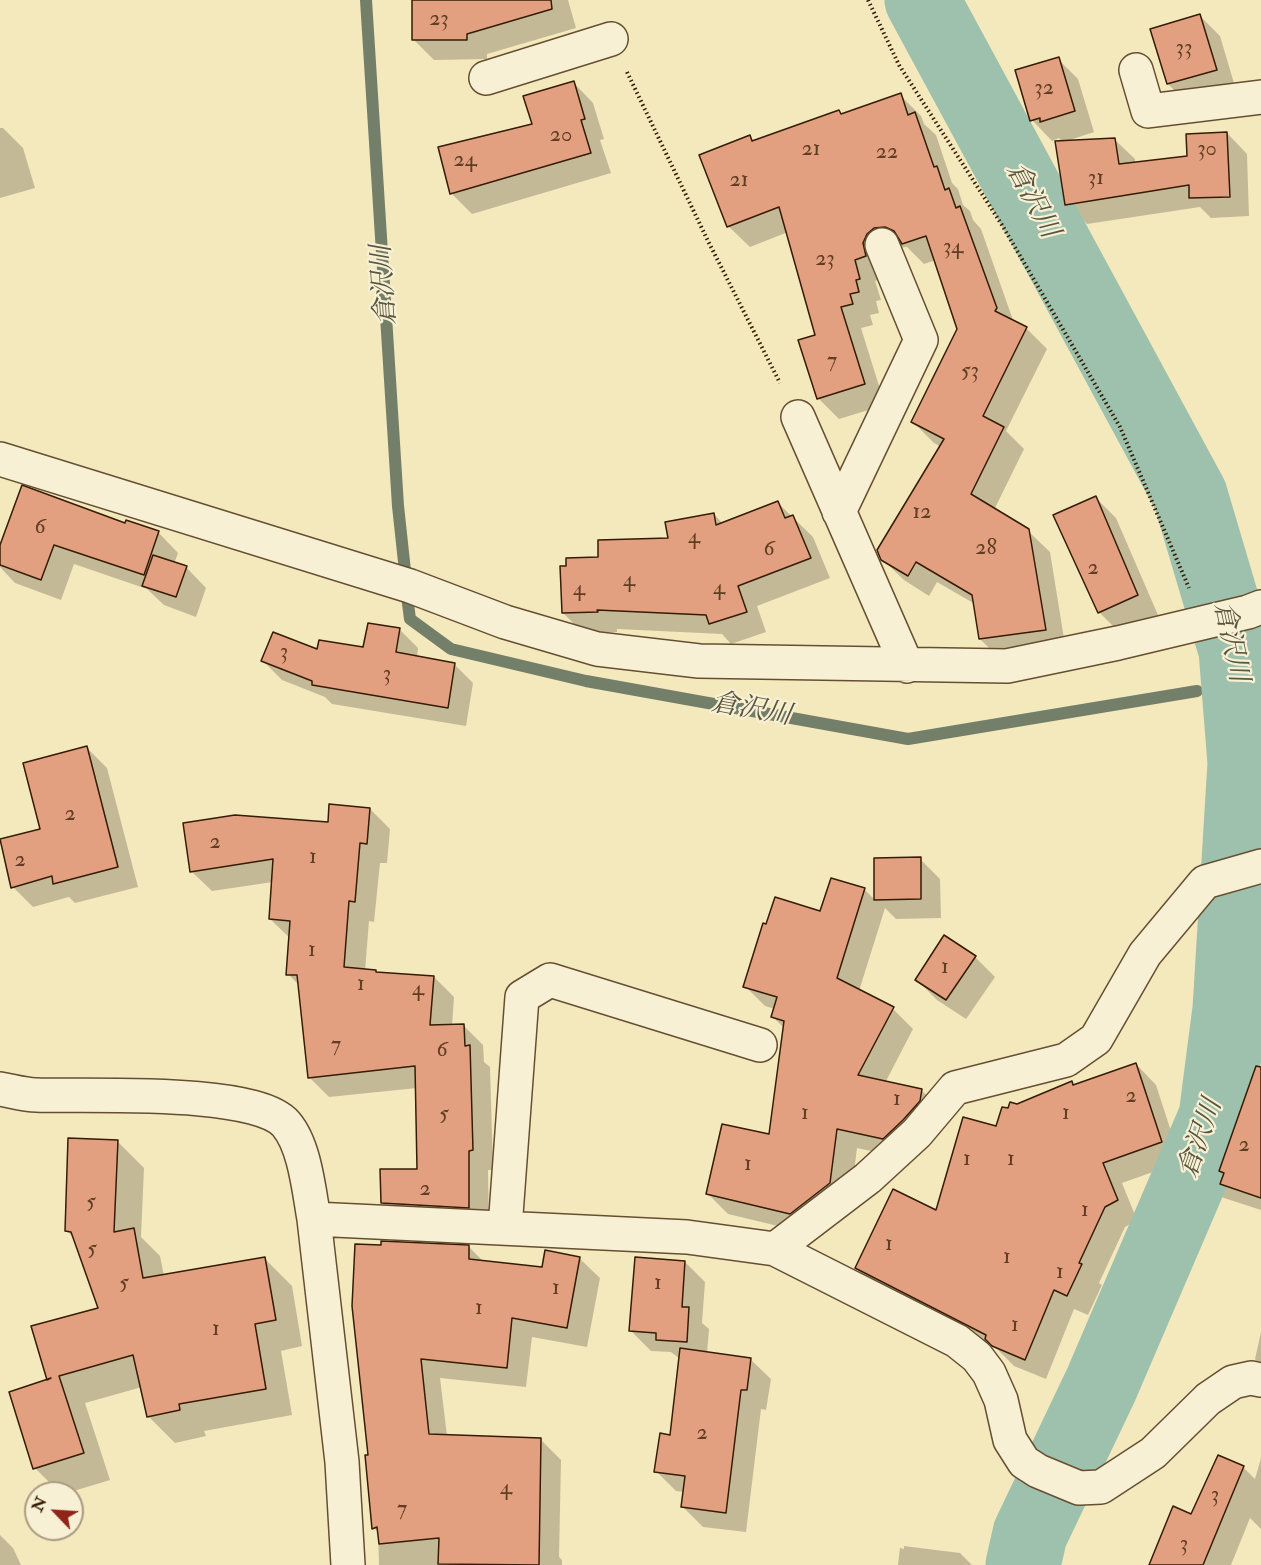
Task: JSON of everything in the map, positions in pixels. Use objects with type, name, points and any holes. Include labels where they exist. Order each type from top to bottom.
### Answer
[{"type":"street","points":[[486,78],[611,39]]},
{"type":"street","points":[[1136,70],[1148,111],[1261,97]]},
{"type":"street","points":[[839,512],[921,340],[882,245]]},
{"type":"street","points":[[798,417],[907,666]]},
{"type":"street","points":[[0,459],[410,586],[505,622],[597,649],[699,661],[1007,666],[1118,643],[1254,609]]},
{"type":"street","points":[[775,1249],[868,1178],[917,1133],[955,1088],[1066,1060],[1096,1039],[1145,954],[1205,882],[1258,868]]},
{"type":"street","points":[[505,1228],[522,997],[550,980],[760,1046]]},
{"type":"street","points":[[0,1089],[33,1095],[160,1096],[242,1104],[268,1111],[286,1123],[297,1141],[308,1180],[314,1219],[342,1461],[348,1565]]},
{"type":"street","points":[[314,1219],[687,1237],[775,1249],[957,1341],[977,1357],[989,1373],[1001,1400],[1010,1440],[1024,1462],[1038,1471],[1079,1488],[1101,1487],[1153,1453],[1208,1400],[1233,1382],[1251,1378],[1261,1380]]},
{"type":"path","points":[[868,0],[899,65],[1002,225],[1120,427],[1207,621]]},
{"type":"path","points":[[611,39],[708,242],[798,417]]},
{"type":"building","points":[[412,0],[551,0],[552,9],[467,34],[467,40],[412,40]]},
{"type":"building","points":[[1200,14],[1217,70],[1167,84],[1150,29]]},
{"type":"building","points":[[1059,57],[1075,111],[1040,122],[1040,118],[1030,121],[1015,70]]},
{"type":"building","points":[[574,81],[585,119],[581,120],[591,153],[450,194],[438,147],[532,124],[523,96]]},
{"type":"building","points":[[901,93],[908,115],[915,112],[934,167],[937,166],[945,190],[949,188],[956,208],[960,206],[997,308],[995,311],[1027,327],[983,416],[1004,427],[971,494],[1029,529],[1046,630],[979,639],[972,595],[916,562],[908,576],[881,560],[877,550],[944,439],[911,422],[957,329],[926,236],[902,244],[894,231],[885,227],[874,228],[867,234],[863,243],[866,256],[855,260],[860,279],[856,280],[859,292],[850,294],[853,304],[841,307],[865,384],[817,399],[798,340],[815,335],[779,207],[727,227],[699,155],[750,135],[752,141],[839,110],[841,114]]},
{"type":"building","points":[[1227,132],[1230,197],[1189,198],[1189,185],[1065,205],[1055,141],[1115,138],[1119,164],[1187,156],[1186,134]]},
{"type":"building","points":[[22,485],[125,523],[126,520],[159,531],[144,575],[54,545],[41,580],[0,565],[0,545]]},
{"type":"building","points":[[1096,496],[1138,595],[1098,613],[1053,515]]},
{"type":"building","points":[[778,501],[785,518],[793,515],[811,558],[738,586],[747,612],[709,624],[706,615],[597,610],[598,612],[562,613],[560,566],[566,566],[566,558],[598,557],[598,540],[668,538],[665,522],[714,513],[716,525]]},
{"type":"building","points":[[153,555],[187,566],[176,597],[142,586]]},
{"type":"building","points":[[368,623],[400,628],[396,652],[455,663],[448,708],[312,685],[312,681],[261,661],[273,632],[317,649],[319,640],[363,647]]},
{"type":"building","points":[[87,746],[118,867],[53,884],[52,876],[11,888],[0,839],[40,829],[23,763]]},
{"type":"building","points":[[329,804],[370,808],[367,844],[360,843],[355,902],[349,901],[344,967],[434,976],[430,1025],[464,1024],[465,1046],[470,1045],[473,1150],[469,1151],[469,1208],[381,1203],[380,1169],[417,1169],[415,1066],[308,1078],[297,975],[286,975],[290,921],[269,919],[273,859],[190,872],[183,823],[235,815],[328,822]]},
{"type":"building","points":[[921,857],[921,899],[874,900],[874,858]]},
{"type":"building","points":[[831,878],[865,888],[837,978],[894,1007],[858,1075],[922,1089],[920,1101],[883,1139],[837,1129],[830,1183],[790,1214],[706,1194],[722,1124],[769,1134],[784,1021],[771,1017],[777,997],[743,987],[763,923],[766,924],[775,897],[820,911]]},
{"type":"building","points":[[944,935],[976,956],[946,1000],[915,980]]},
{"type":"building","points":[[1136,1063],[1162,1142],[1103,1163],[1118,1200],[1105,1207],[1079,1263],[1082,1264],[1067,1296],[1054,1290],[1025,1360],[992,1346],[985,1339],[986,1335],[855,1268],[893,1189],[936,1210],[963,1117],[996,1126],[1002,1107],[1008,1108],[1010,1102],[1017,1104],[1072,1081],[1073,1085]]},
{"type":"building","points":[[1256,1066],[1261,1067],[1261,1198],[1220,1184],[1224,1173],[1219,1171]]},
{"type":"building","points":[[68,1138],[118,1140],[114,1232],[134,1228],[143,1278],[265,1257],[276,1320],[255,1324],[266,1389],[179,1404],[180,1410],[147,1417],[133,1355],[59,1376],[84,1453],[33,1469],[9,1392],[47,1379],[31,1326],[98,1308],[71,1232],[65,1231]]},
{"type":"building","points":[[381,1241],[469,1245],[469,1259],[542,1267],[545,1250],[580,1257],[567,1328],[512,1318],[507,1368],[421,1359],[429,1434],[541,1438],[539,1565],[438,1564],[439,1538],[379,1544],[377,1527],[372,1529],[365,1455],[368,1455],[352,1306],[355,1244],[381,1245]]},
{"type":"building","points":[[635,1257],[685,1261],[682,1307],[689,1307],[687,1342],[656,1340],[656,1333],[629,1331]]},
{"type":"building","points":[[680,1348],[751,1358],[747,1390],[741,1390],[726,1513],[681,1507],[685,1476],[654,1472],[660,1433],[670,1435]]},
{"type":"building","points":[[1218,1455],[1244,1466],[1203,1565],[1149,1565],[1173,1506],[1191,1514]]},
{"type":"waterway","name":"倉沢川","points":[[366,0],[398,506],[405,571]]},
{"type":"waterway","name":"倉沢川","points":[[922,0],[1190,495],[1236,650],[1245,763],[1230,1009],[1216,1117],[1101,1385],[1030,1534],[1023,1565]]},
{"type":"waterway","name":"倉沢川","points":[[407,596],[410,619],[451,649],[586,681],[908,739],[1197,691]]}]
